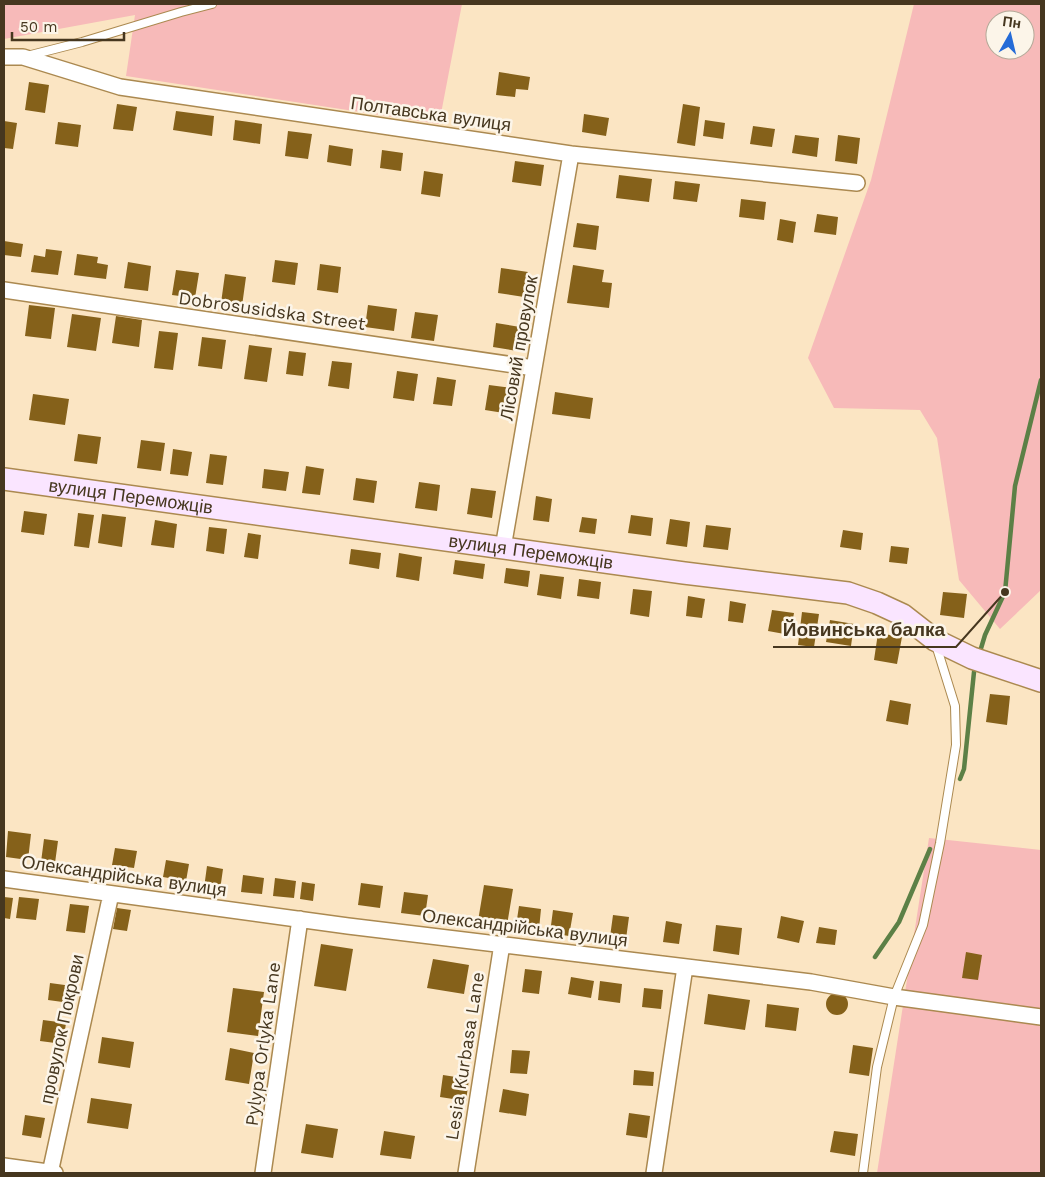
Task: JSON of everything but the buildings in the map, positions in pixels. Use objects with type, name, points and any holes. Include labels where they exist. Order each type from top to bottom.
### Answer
[{"type":"street","name":"Полтавська вулиця","points":[[4,57],[23,57],[120,87],[571,154],[857,183]]},
{"type":"street","name":"Лісовий провулок","points":[[504,548],[571,154]]},
{"type":"street","name":"Dobrosusidska Street","points":[[4,290],[534,368]]},
{"type":"street","name":"вулиця Переможців","points":[[4,479],[848,593],[903,615],[935,640],[972,658],[1041,681]]},
{"type":"street","name":"Олександрійська вулиця","points":[[4,879],[300,919],[811,982],[894,997],[1041,1016]]},
{"type":"street","name":"провулок Покрови","points":[[52,1173],[111,894]]},
{"type":"street","name":"Pylypa Orlyka Lane","points":[[263,1173],[300,919]]},
{"type":"street","name":"Lesia Kurbasa Lane","points":[[466,1173],[502,944]]},
{"type":"street","points":[[654,1173],[685,967]]},
{"type":"street","points":[[4,1166],[52,1173]]},
{"type":"lane","points":[[23,57],[212,4]]},
{"type":"lane","points":[[863,1173],[877,1067],[894,997],[923,925],[940,843],[956,745],[955,706],[935,640]]},
{"type":"shaded area","points":[[4,4],[462,4],[439,124],[126,76],[135,15],[4,39]]},
{"type":"shaded area","points":[[914,4],[1041,4],[1041,590],[1000,629],[959,580],[937,438],[920,410],[834,408],[808,358],[871,180]]},
{"type":"shaded area","points":[[929,838],[1041,850],[1041,1173],[877,1173]]},
{"type":"waterway","points":[[979,655],[985,635],[1005,592],[1015,486],[1041,380]]},
{"type":"waterway","points":[[960,779],[964,769],[976,665]]},
{"type":"waterway","points":[[875,957],[899,922],[930,849]]},
{"type":"place","name":"Йовинська балка","points":[[1005,592]]}]
